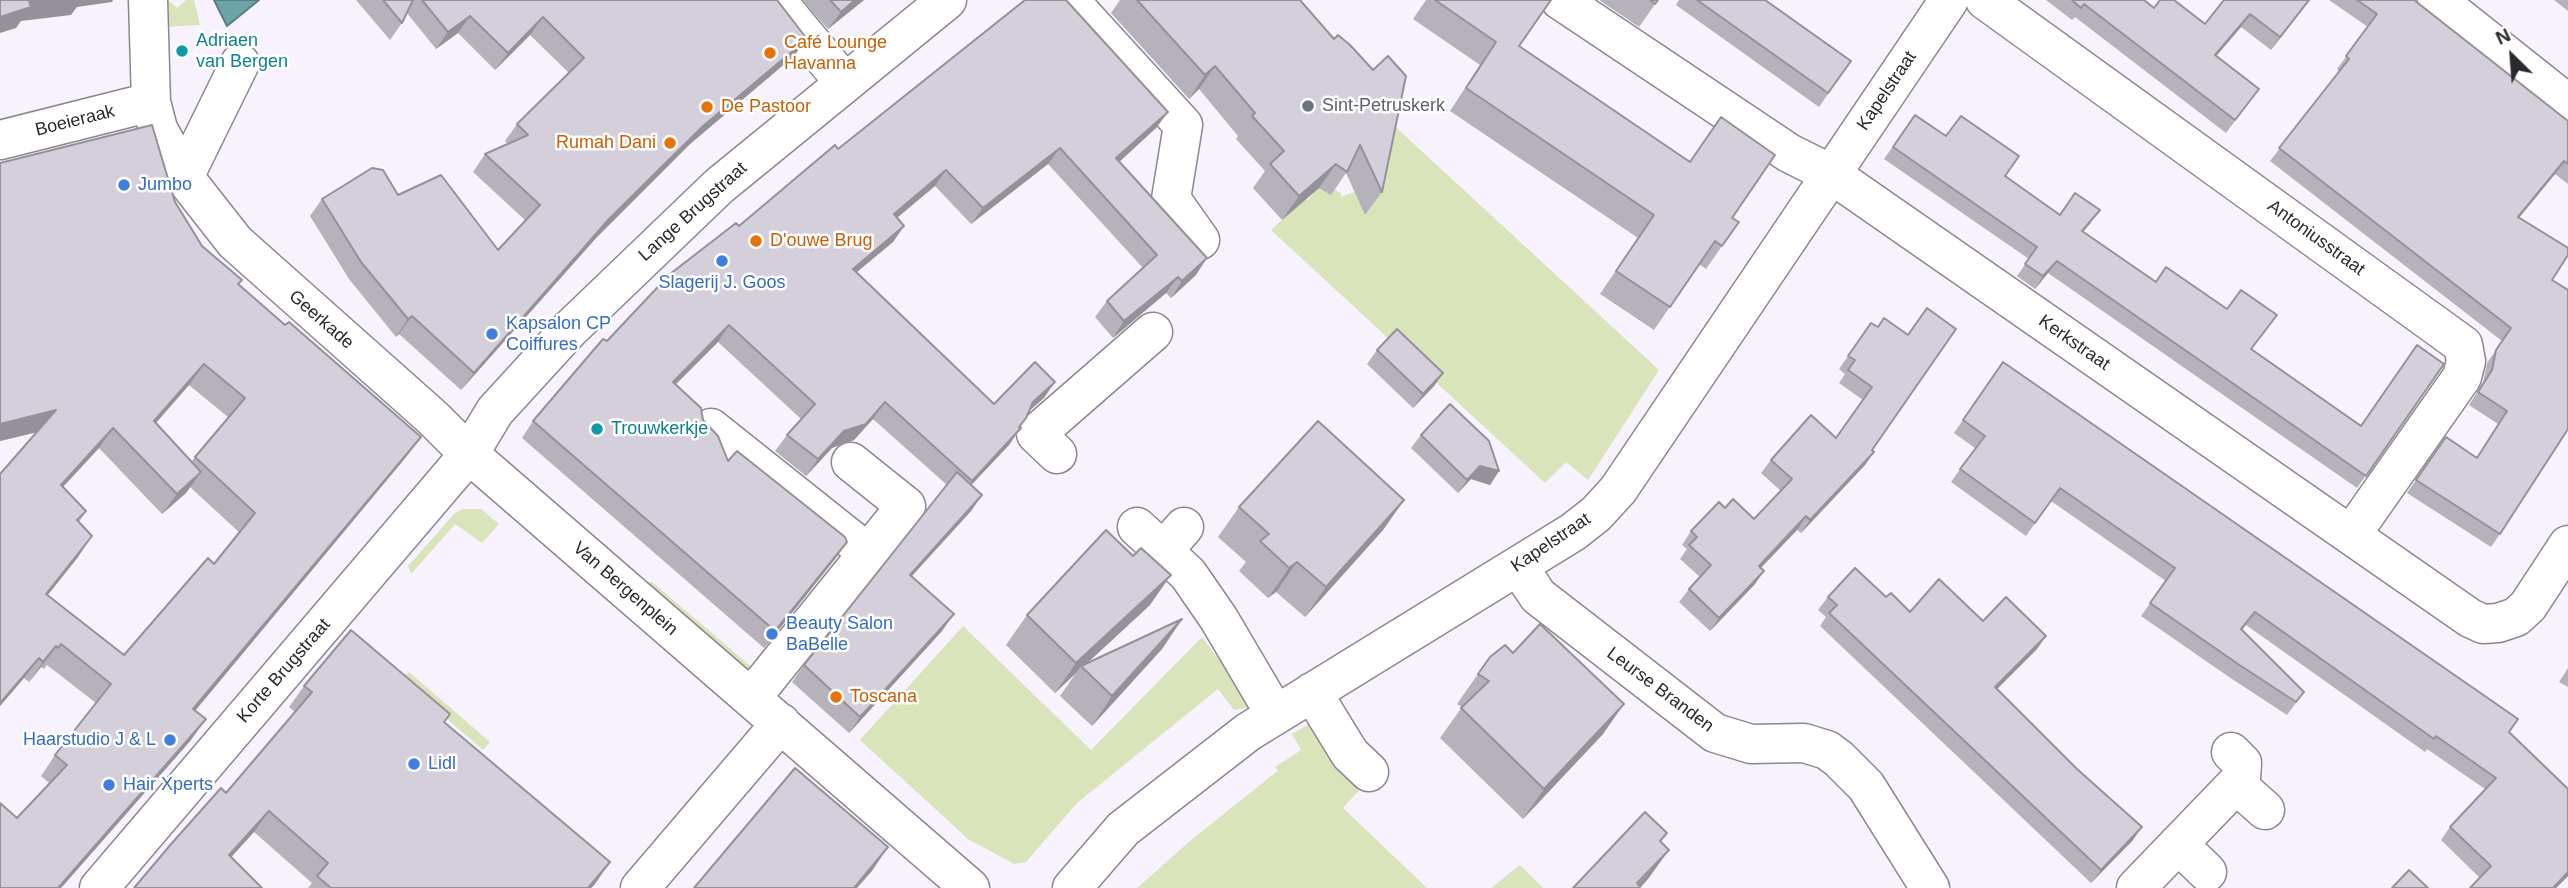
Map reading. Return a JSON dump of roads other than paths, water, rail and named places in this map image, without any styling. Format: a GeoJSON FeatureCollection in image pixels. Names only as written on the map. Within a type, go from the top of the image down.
{"type":"FeatureCollection","features":[{"type":"Feature","properties":{"kind":"street","name":"Geerkade"},"geometry":{"type":"LineString","coordinates":[[148,0],[151,102],[164,144],[184,177],[216,220],[255,263],[433,418],[469,454]]}},
{"type":"Feature","properties":{"kind":"street"},"geometry":{"type":"LineString","coordinates":[[776,0],[844,82]]}},
{"type":"Feature","properties":{"kind":"street","name":"Lange Brugstraat"},"geometry":{"type":"LineString","coordinates":[[469,454],[495,411],[648,251],[719,186],[947,0]]}},
{"type":"Feature","properties":{"kind":"street"},"geometry":{"type":"LineString","coordinates":[[1069,0],[1183,125],[1171,199],[1200,240]]}},
{"type":"Feature","properties":{"kind":"street","name":"Kerkstraat"},"geometry":{"type":"LineString","coordinates":[[1560,0],[1788,153],[1830,174],[2483,624],[2498,623],[2516,617],[2528,606],[2568,545]]}},
{"type":"Feature","properties":{"kind":"street","name":"Kapelstraat"},"geometry":{"type":"LineString","coordinates":[[1072,888],[1124,829],[1275,714],[1585,524],[1618,489],[1949,0]]}},
{"type":"Feature","properties":{"kind":"street","name":"Antoniusstraat"},"geometry":{"type":"LineString","coordinates":[[1985,0],[2463,345],[2466,360],[2462,377],[2351,535]]}},
{"type":"Feature","properties":{"kind":"street"},"geometry":{"type":"LineString","coordinates":[[2437,0],[2568,104]]}},
{"type":"Feature","properties":{"kind":"street"},"geometry":{"type":"LineString","coordinates":[[184,177],[240,63]]}},
{"type":"Feature","properties":{"kind":"street","name":"Boeieraak"},"geometry":{"type":"LineString","coordinates":[[0,140],[151,102]]}},
{"type":"Feature","properties":{"kind":"street"},"geometry":{"type":"LineString","coordinates":[[1057,454],[1036,434],[1153,332]]}},
{"type":"Feature","properties":{"kind":"street"},"geometry":{"type":"LineString","coordinates":[[711,428],[868,554]]}},
{"type":"Feature","properties":{"kind":"street","name":"Van Bergenplein"},"geometry":{"type":"LineString","coordinates":[[469,454],[970,888]]}},
{"type":"Feature","properties":{"kind":"street","name":"Korte Brugstraat"},"geometry":{"type":"LineString","coordinates":[[99,888],[469,454]]}},
{"type":"Feature","properties":{"kind":"street"},"geometry":{"type":"LineString","coordinates":[[751,698],[906,506],[851,463]]}},
{"type":"Feature","properties":{"kind":"street"},"geometry":{"type":"LineString","coordinates":[[1161,535],[1219,619],[1275,714]]}},
{"type":"Feature","properties":{"kind":"street","name":"Leurse Branden"},"geometry":{"type":"LineString","coordinates":[[1518,566],[1538,596],[1715,733],[1751,744],[1804,743],[1839,759],[1866,786],[1930,888]]}},
{"type":"Feature","properties":{"kind":"street"},"geometry":{"type":"LineString","coordinates":[[1312,692],[1350,754],[1369,772]]}},
{"type":"Feature","properties":{"kind":"street"},"geometry":{"type":"LineString","coordinates":[[640,888],[781,723]]}},
{"type":"Feature","properties":{"kind":"street"},"geometry":{"type":"LineString","coordinates":[[2136,888],[2178,844],[2234,768],[2265,810]]}},
{"type":"Feature","properties":{"kind":"street"},"geometry":{"type":"LineString","coordinates":[[2178,844],[2207,872]]}},
{"type":"Feature","properties":{"kind":"water"},"geometry":{"type":"Polygon","coordinates":[[[214,0],[259,0],[227,26],[214,0]]]}},
{"type":"Feature","properties":{"kind":"place","name":"Adriaen van Bergen"},"geometry":{"type":"Point","coordinates":[182,51]}},
{"type":"Feature","properties":{"kind":"place","name":"Café Lounge Havanna"},"geometry":{"type":"Point","coordinates":[770,53]}},
{"type":"Feature","properties":{"kind":"place","name":"Sint-Petruskerk"},"geometry":{"type":"Point","coordinates":[1308,106]}},
{"type":"Feature","properties":{"kind":"place","name":"De Pastoor"},"geometry":{"type":"Point","coordinates":[707,107]}},
{"type":"Feature","properties":{"kind":"place","name":"Rumah Dani"},"geometry":{"type":"Point","coordinates":[670,143]}},
{"type":"Feature","properties":{"kind":"place","name":"Jumbo"},"geometry":{"type":"Point","coordinates":[124,185]}},
{"type":"Feature","properties":{"kind":"place","name":"D'ouwe Brug"},"geometry":{"type":"Point","coordinates":[756,241]}},
{"type":"Feature","properties":{"kind":"place","name":"Slagerij J. Goos"},"geometry":{"type":"Point","coordinates":[722,261]}},
{"type":"Feature","properties":{"kind":"place","name":"Kapsalon CP Coiffures"},"geometry":{"type":"Point","coordinates":[492,334]}},
{"type":"Feature","properties":{"kind":"place","name":"Trouwkerkje"},"geometry":{"type":"Point","coordinates":[597,429]}},
{"type":"Feature","properties":{"kind":"place","name":"Beauty Salon BaBelle"},"geometry":{"type":"Point","coordinates":[772,634]}},
{"type":"Feature","properties":{"kind":"place","name":"Toscana"},"geometry":{"type":"Point","coordinates":[836,697]}},
{"type":"Feature","properties":{"kind":"place","name":"Haarstudio J & L"},"geometry":{"type":"Point","coordinates":[170,740]}},
{"type":"Feature","properties":{"kind":"place","name":"Lidl"},"geometry":{"type":"Point","coordinates":[414,764]}},
{"type":"Feature","properties":{"kind":"place","name":"Hair Xperts"},"geometry":{"type":"Point","coordinates":[109,785]}}]}
